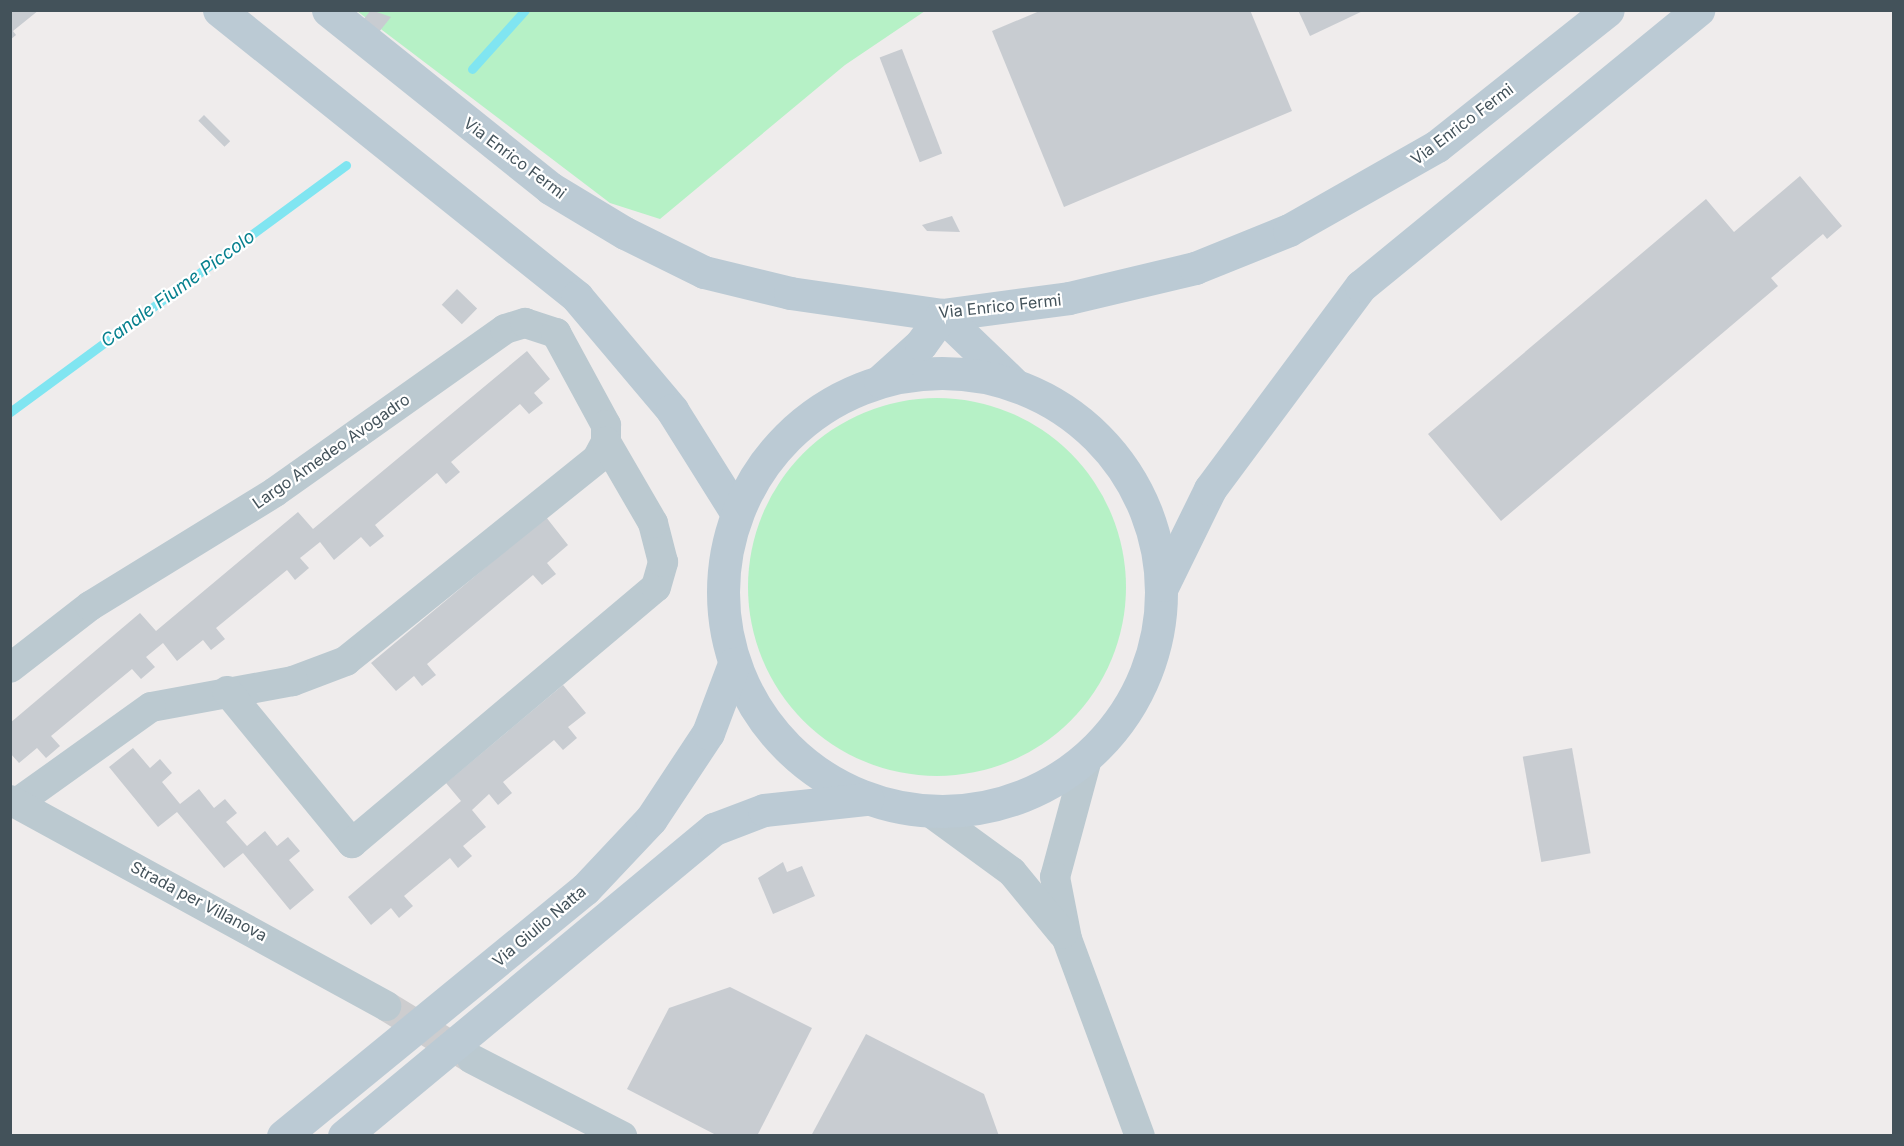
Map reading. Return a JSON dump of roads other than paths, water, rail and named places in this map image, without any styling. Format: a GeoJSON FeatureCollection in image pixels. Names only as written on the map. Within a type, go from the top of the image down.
{"type":"FeatureCollection","features":[{"type":"Feature","properties":{"kind":"main road"},"geometry":{"type":"LineString","coordinates":[[219,10],[577,297],[672,410],[736,512]]}},
{"type":"Feature","properties":{"kind":"main road","name":"Via Enrico Fermi"},"geometry":{"type":"LineString","coordinates":[[328,10],[550,188],[625,233],[704,272],[790,293],[942,315],[1115,287],[1195,268],[1289,230],[1437,146],[1608,10]]}},
{"type":"Feature","properties":{"kind":"main road"},"geometry":{"type":"LineString","coordinates":[[1163,585],[1210,489],[1361,286],[1698,10]]}},
{"type":"Feature","properties":{"kind":"main road"},"geometry":{"type":"LineString","coordinates":[[942,315],[1013,383],[1072,414],[1120,461],[1151,520],[1163,585],[1154,654],[1124,717],[1088,755],[1014,800],[927,810],[867,799],[810,768],[764,722],[734,664],[723,614],[723,562],[736,512],[770,454],[820,409],[880,381],[921,344],[942,315]]}},
{"type":"Feature","properties":{"kind":"main road"},"geometry":{"type":"LineString","coordinates":[[880,381],[947,372],[1013,383]]}},
{"type":"Feature","properties":{"kind":"main road","name":"Via Giulio Natta"},"geometry":{"type":"LineString","coordinates":[[283,1136],[585,889],[651,819],[708,733],[734,664]]}},
{"type":"Feature","properties":{"kind":"main road","name":"Via Giulio Natta"},"geometry":{"type":"LineString","coordinates":[[344,1136],[714,829],[764,810],[867,799]]}},
{"type":"Feature","properties":{"kind":"street","name":"Largo Amedeo Avogadro"},"geometry":{"type":"LineString","coordinates":[[10,668],[90,606],[275,492],[505,328],[525,323],[545,325],[556,333],[606,425],[606,442],[653,523],[663,562],[656,587],[352,843],[227,691]]}},
{"type":"Feature","properties":{"kind":"street"},"geometry":{"type":"LineString","coordinates":[[14,801],[151,707],[227,691],[293,681],[346,661],[597,459],[606,442]]}},
{"type":"Feature","properties":{"kind":"street"},"geometry":{"type":"LineString","coordinates":[[1088,755],[1055,877],[1067,939],[1140,1136]]}},
{"type":"Feature","properties":{"kind":"street","name":"Strada per Villanova"},"geometry":{"type":"LineString","coordinates":[[14,801],[386,1006]]}},
{"type":"Feature","properties":{"kind":"street"},"geometry":{"type":"LineString","coordinates":[[927,810],[1012,872],[1067,939]]}},
{"type":"Feature","properties":{"kind":"street"},"geometry":{"type":"LineString","coordinates":[[472,1059],[622,1136]]}},
{"type":"Feature","properties":{"kind":"waterway","name":"Canale Fiume Piccolo"},"geometry":{"type":"LineString","coordinates":[[472,69],[525,10]]}},
{"type":"Feature","properties":{"kind":"waterway","name":"Canale Fiume Piccolo"},"geometry":{"type":"LineString","coordinates":[[10,412],[346,165]]}},
{"type":"Feature","properties":{"kind":"tunnel"},"geometry":{"type":"LineString","coordinates":[[386,1006],[471,1058]]}}]}
